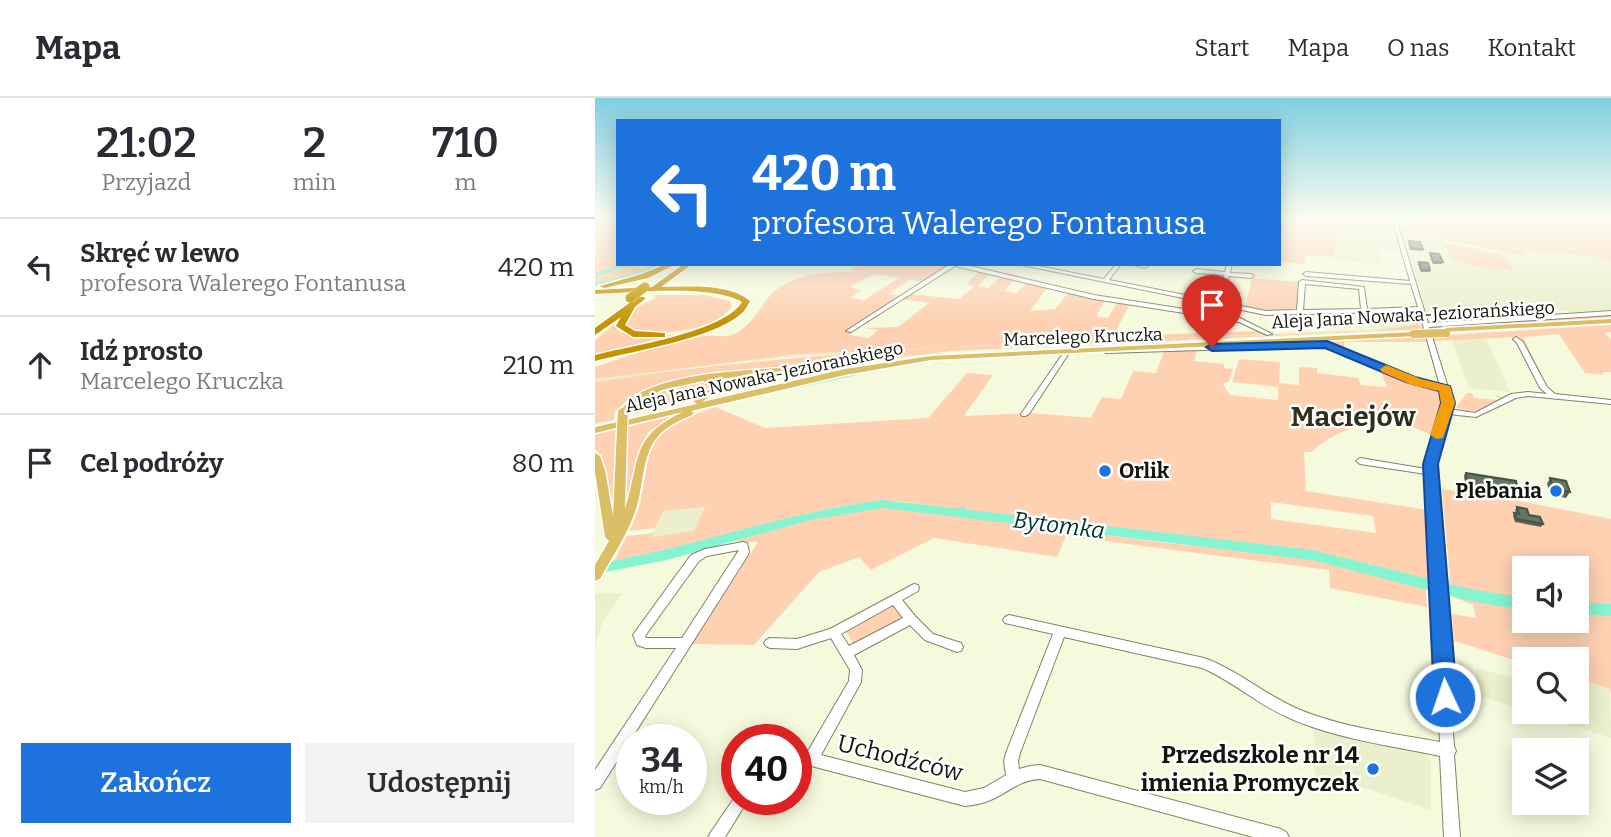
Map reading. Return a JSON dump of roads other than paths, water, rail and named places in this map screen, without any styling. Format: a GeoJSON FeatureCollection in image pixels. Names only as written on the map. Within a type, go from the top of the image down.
{"type":"FeatureCollection","features":[{"type":"Feature","properties":{"kind":"highway"},"geometry":{"type":"LineString","coordinates":[[595,291],[668,266]]}},
{"type":"Feature","properties":{"kind":"highway"},"geometry":{"type":"LineString","coordinates":[[595,332],[645,287],[677,266]]}},
{"type":"Feature","properties":{"kind":"highway"},"geometry":{"type":"LineString","coordinates":[[595,323],[631,301],[642,298],[686,266]]}},
{"type":"Feature","properties":{"kind":"highway"},"geometry":{"type":"LineString","coordinates":[[595,291],[717,290],[738,294],[746,301],[746,306],[736,316],[709,328],[595,358]]}},
{"type":"Feature","properties":{"kind":"highway"},"geometry":{"type":"LineString","coordinates":[[595,291],[713,293],[730,296],[737,303],[733,312],[720,320],[693,330],[661,335],[633,334],[620,326],[619,323],[631,301]]}},
{"type":"Feature","properties":{"kind":"main road","name":"Aleja Jana Nowaka-Jeziorańskiego"},"geometry":{"type":"LineString","coordinates":[[595,428],[861,368],[955,356],[1611,322]]}},
{"type":"Feature","properties":{"kind":"main road","name":"Aleja Jana Nowaka-Jeziorańskiego"},"geometry":{"type":"LineString","coordinates":[[595,428],[882,362],[986,351],[1413,333]]}},
{"type":"Feature","properties":{"kind":"main road"},"geometry":{"type":"LineString","coordinates":[[612,543],[618,516],[623,413],[631,402],[651,390],[690,380],[882,362]]}},
{"type":"Feature","properties":{"kind":"main road"},"geometry":{"type":"LineString","coordinates":[[684,406],[706,397],[718,388],[713,381],[690,380]]}},
{"type":"Feature","properties":{"kind":"main road"},"geometry":{"type":"LineString","coordinates":[[595,576],[631,510],[641,459],[653,434],[682,416],[775,387]]}},
{"type":"Feature","properties":{"kind":"main road"},"geometry":{"type":"LineString","coordinates":[[595,456],[600,470],[612,543]]}},
{"type":"Feature","properties":{"kind":"street"},"geometry":{"type":"LineString","coordinates":[[1405,252],[1448,403],[1431,456],[1431,472],[1452,837]]}},
{"type":"Feature","properties":{"kind":"street"},"geometry":{"type":"LineString","coordinates":[[849,331],[951,266]]}},
{"type":"Feature","properties":{"kind":"street"},"geometry":{"type":"LineString","coordinates":[[962,266],[1097,298],[1240,320],[1269,334]]}},
{"type":"Feature","properties":{"kind":"street"},"geometry":{"type":"LineString","coordinates":[[1029,266],[1270,314],[1421,309]]}},
{"type":"Feature","properties":{"kind":"street"},"geometry":{"type":"LineString","coordinates":[[1105,281],[1117,266]]}},
{"type":"Feature","properties":{"kind":"street"},"geometry":{"type":"LineString","coordinates":[[1218,304],[1230,266]]}},
{"type":"Feature","properties":{"kind":"street"},"geometry":{"type":"LineString","coordinates":[[1196,271],[1251,276]]}},
{"type":"Feature","properties":{"kind":"street"},"geometry":{"type":"LineString","coordinates":[[1306,275],[1414,283]]}},
{"type":"Feature","properties":{"kind":"street"},"geometry":{"type":"LineString","coordinates":[[1300,313],[1302,282],[1362,288],[1364,311]]}},
{"type":"Feature","properties":{"kind":"street"},"geometry":{"type":"LineString","coordinates":[[1240,320],[1247,310]]}},
{"type":"Feature","properties":{"kind":"street"},"geometry":{"type":"LineString","coordinates":[[1425,325],[1611,313]]}},
{"type":"Feature","properties":{"kind":"street"},"geometry":{"type":"LineString","coordinates":[[1516,339],[1520,342],[1542,391]]}},
{"type":"Feature","properties":{"kind":"street","name":"Marcelego Kruczka"},"geometry":{"type":"LineString","coordinates":[[974,358],[1329,345],[1410,380],[1445,389]]}},
{"type":"Feature","properties":{"kind":"street"},"geometry":{"type":"LineString","coordinates":[[1025,414],[1066,353]]}},
{"type":"Feature","properties":{"kind":"street"},"geometry":{"type":"LineString","coordinates":[[1445,411],[1476,415],[1514,396],[1542,391],[1553,395],[1611,402]]}},
{"type":"Feature","properties":{"kind":"street"},"geometry":{"type":"LineString","coordinates":[[1360,461],[1431,472]]}},
{"type":"Feature","properties":{"kind":"street"},"geometry":{"type":"LineString","coordinates":[[595,783],[744,552],[743,546],[705,553],[695,558],[639,635],[641,642],[646,643],[685,643]]}},
{"type":"Feature","properties":{"kind":"street"},"geometry":{"type":"LineString","coordinates":[[770,643],[797,644],[834,632],[914,588]]}},
{"type":"Feature","properties":{"kind":"street"},"geometry":{"type":"LineString","coordinates":[[896,600],[929,637],[957,647]]}},
{"type":"Feature","properties":{"kind":"street"},"geometry":{"type":"LineString","coordinates":[[847,653],[911,619]]}},
{"type":"Feature","properties":{"kind":"street"},"geometry":{"type":"LineString","coordinates":[[1009,620],[1204,663],[1224,670],[1274,705],[1294,714],[1317,722],[1449,751]]}},
{"type":"Feature","properties":{"kind":"street"},"geometry":{"type":"LineString","coordinates":[[1060,631],[1010,761],[1014,778],[1030,771],[1040,772],[1281,837]]}},
{"type":"Feature","properties":{"kind":"street","name":"Uchodźców"},"geometry":{"type":"LineString","coordinates":[[812,745],[855,682],[856,670],[834,632]]}},
{"type":"Feature","properties":{"kind":"street","name":"Uchodźców"},"geometry":{"type":"LineString","coordinates":[[812,759],[965,799],[987,796],[1014,778]]}},
{"type":"Feature","properties":{"kind":"street"},"geometry":{"type":"LineString","coordinates":[[716,837],[731,815]]}},
{"type":"Feature","properties":{"kind":"waterway"},"geometry":{"type":"LineString","coordinates":[[595,275],[625,266]]}},
{"type":"Feature","properties":{"kind":"waterway"},"geometry":{"type":"LineString","coordinates":[[595,284],[657,266]]}},
{"type":"Feature","properties":{"kind":"waterway"},"geometry":{"type":"LineString","coordinates":[[792,388],[857,374]]}},
{"type":"Feature","properties":{"kind":"waterway","name":"Bytomka"},"geometry":{"type":"LineString","coordinates":[[595,569],[667,555],[810,516],[883,504],[1312,555],[1444,589],[1512,602]]}},
{"type":"Feature","properties":{"kind":"waterway"},"geometry":{"type":"LineString","coordinates":[[959,512],[964,506]]}},
{"type":"Feature","properties":{"kind":"waterway","name":"Bytomka"},"geometry":{"type":"LineString","coordinates":[[1589,609],[1611,610]]}},
{"type":"Feature","properties":{"kind":"place","name":"Orlik"},"geometry":{"type":"Point","coordinates":[1105,471]}},
{"type":"Feature","properties":{"kind":"place","name":"Plebania"},"geometry":{"type":"Point","coordinates":[1556,491]}},
{"type":"Feature","properties":{"kind":"place","name":"Przedszkole nr 14 imienia Promyczek"},"geometry":{"type":"Point","coordinates":[1373,769]}},
{"type":"Feature","properties":{"kind":"district","name":"Maciejów"},"geometry":{"type":"Point","coordinates":[1353,416]}}]}
